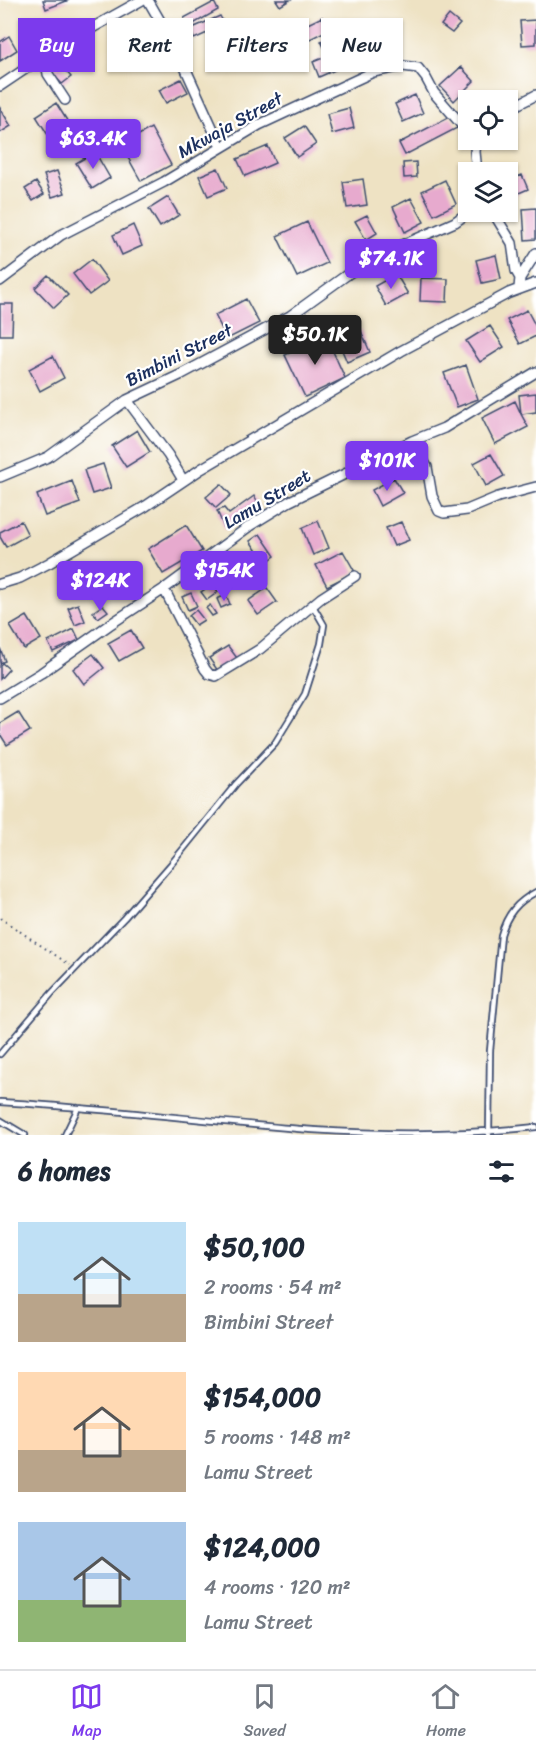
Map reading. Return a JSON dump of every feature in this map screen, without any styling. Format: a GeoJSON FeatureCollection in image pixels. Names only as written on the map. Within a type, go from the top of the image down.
{"type":"FeatureCollection","features":[{"type":"Feature","properties":{"kind":"street"},"geometry":{"type":"LineString","coordinates":[[95,27],[142,0]]}},
{"type":"Feature","properties":{"kind":"street"},"geometry":{"type":"LineString","coordinates":[[148,0],[179,54],[221,147]]}},
{"type":"Feature","properties":{"kind":"street","name":"Mkwaja Street"},"geometry":{"type":"LineString","coordinates":[[0,281],[61,236],[164,182],[259,125],[373,72],[403,66],[418,68],[434,93],[458,121]]}},
{"type":"Feature","properties":{"kind":"street"},"geometry":{"type":"LineString","coordinates":[[0,86],[21,72]]}},
{"type":"Feature","properties":{"kind":"street"},"geometry":{"type":"LineString","coordinates":[[48,72],[65,100]]}},
{"type":"Feature","properties":{"kind":"street"},"geometry":{"type":"LineString","coordinates":[[518,104],[536,94]]}},
{"type":"Feature","properties":{"kind":"street","name":"Bimbini Street"},"geometry":{"type":"LineString","coordinates":[[0,477],[48,457],[127,400],[264,330],[318,297],[355,269],[388,251],[458,220]]}},
{"type":"Feature","properties":{"kind":"street"},"geometry":{"type":"LineString","coordinates":[[499,222],[512,243],[520,283]]}},
{"type":"Feature","properties":{"kind":"street"},"geometry":{"type":"LineString","coordinates":[[520,283],[536,253]]}},
{"type":"Feature","properties":{"kind":"street"},"geometry":{"type":"LineString","coordinates":[[0,584],[20,578],[49,563],[146,506],[183,480],[520,283],[536,283]]}},
{"type":"Feature","properties":{"kind":"street","name":"Lamu Street"},"geometry":{"type":"LineString","coordinates":[[0,698],[41,673],[164,589],[251,525],[290,501],[412,441],[444,428],[536,372]]}},
{"type":"Feature","properties":{"kind":"street"},"geometry":{"type":"LineString","coordinates":[[127,400],[168,455],[183,480]]}},
{"type":"Feature","properties":{"kind":"street"},"geometry":{"type":"LineString","coordinates":[[412,441],[427,467],[432,496],[439,511],[444,513],[467,510],[498,496],[536,487]]}},
{"type":"Feature","properties":{"kind":"street"},"geometry":{"type":"LineString","coordinates":[[164,589],[205,669],[212,676],[222,673],[260,649],[313,606],[355,576]]}},
{"type":"Feature","properties":{"kind":"lane"},"geometry":{"type":"LineString","coordinates":[[0,1054],[52,993],[172,863],[236,784],[275,743],[305,694],[321,644],[324,625],[313,606]]}},
{"type":"Feature","properties":{"kind":"lane"},"geometry":{"type":"LineString","coordinates":[[489,1134],[490,1051],[501,935],[512,909],[524,898],[536,892]]}},
{"type":"Feature","properties":{"kind":"lane"},"geometry":{"type":"LineString","coordinates":[[0,1102],[366,1134],[489,1134],[536,1127]]}},
{"type":"Feature","properties":{"kind":"lane"},"geometry":{"type":"LineString","coordinates":[[65,1135],[78,1108]]}},
{"type":"Feature","properties":{"kind":"lane"},"geometry":{"type":"LineString","coordinates":[[0,1120],[25,1135]]}},
{"type":"Feature","properties":{"kind":"path"},"geometry":{"type":"LineString","coordinates":[[0,918],[76,969]]}},
{"type":"Feature","properties":{"kind":"building"},"geometry":{"type":"Polygon","coordinates":[[[43,0],[69,0],[46,9],[43,0]]]}},
{"type":"Feature","properties":{"kind":"building"},"geometry":{"type":"Polygon","coordinates":[[[276,0],[290,0],[280,6],[276,0]]]}},
{"type":"Feature","properties":{"kind":"building"},"geometry":{"type":"Polygon","coordinates":[[[214,2],[218,10],[193,24],[193,18],[184,18],[214,2]]]}},
{"type":"Feature","properties":{"kind":"building"},"geometry":{"type":"Polygon","coordinates":[[[449,15],[460,24],[452,33],[441,25],[449,15]]]}},
{"type":"Feature","properties":{"kind":"building"},"geometry":{"type":"Polygon","coordinates":[[[322,18],[321,34],[309,40],[309,23],[322,18]]]}},
{"type":"Feature","properties":{"kind":"building"},"geometry":{"type":"Polygon","coordinates":[[[536,20],[536,44],[522,45],[520,21],[536,20]]]}},
{"type":"Feature","properties":{"kind":"building"},"geometry":{"type":"Polygon","coordinates":[[[205,22],[205,34],[194,39],[193,28],[205,22]]]}},
{"type":"Feature","properties":{"kind":"building"},"geometry":{"type":"Polygon","coordinates":[[[9,36],[17,50],[0,61],[0,42],[9,36]]]}},
{"type":"Feature","properties":{"kind":"building"},"geometry":{"type":"Polygon","coordinates":[[[321,59],[321,72],[330,72],[319,77],[313,62],[321,59]]]}},
{"type":"Feature","properties":{"kind":"building"},"geometry":{"type":"Polygon","coordinates":[[[461,67],[474,81],[465,90],[458,90],[458,97],[454,101],[440,86],[461,67]]]}},
{"type":"Feature","properties":{"kind":"building"},"geometry":{"type":"Polygon","coordinates":[[[51,72],[67,72],[71,77],[62,84],[51,72]]]}},
{"type":"Feature","properties":{"kind":"building"},"geometry":{"type":"Polygon","coordinates":[[[181,79],[188,92],[166,103],[159,90],[181,79]]]}},
{"type":"Feature","properties":{"kind":"building"},"geometry":{"type":"Polygon","coordinates":[[[415,95],[423,113],[403,122],[395,104],[415,95]]]}},
{"type":"Feature","properties":{"kind":"building"},"geometry":{"type":"Polygon","coordinates":[[[56,103],[73,130],[53,143],[36,116],[56,103]]]}},
{"type":"Feature","properties":{"kind":"building"},"geometry":{"type":"Polygon","coordinates":[[[0,108],[11,126],[0,133],[0,108]]]}},
{"type":"Feature","properties":{"kind":"building"},"geometry":{"type":"Polygon","coordinates":[[[349,108],[354,128],[332,134],[327,114],[349,108]]]}},
{"type":"Feature","properties":{"kind":"building"},"geometry":{"type":"Polygon","coordinates":[[[451,116],[457,128],[405,155],[399,143],[451,116]]]}},
{"type":"Feature","properties":{"kind":"building"},"geometry":{"type":"Polygon","coordinates":[[[304,126],[316,144],[297,157],[285,138],[304,126]]]}},
{"type":"Feature","properties":{"kind":"building"},"geometry":{"type":"Polygon","coordinates":[[[151,128],[171,165],[141,181],[121,145],[151,128]]]}},
{"type":"Feature","properties":{"kind":"building"},"geometry":{"type":"Polygon","coordinates":[[[268,146],[275,163],[245,176],[237,159],[268,146]]]}},
{"type":"Feature","properties":{"kind":"building"},"geometry":{"type":"Polygon","coordinates":[[[95,152],[110,178],[92,189],[76,163],[95,152]]]}},
{"type":"Feature","properties":{"kind":"building"},"geometry":{"type":"Polygon","coordinates":[[[416,162],[417,177],[404,178],[403,163],[416,162]]]}},
{"type":"Feature","properties":{"kind":"building"},"geometry":{"type":"Polygon","coordinates":[[[218,168],[227,188],[208,196],[199,176],[218,168]]]}},
{"type":"Feature","properties":{"kind":"building"},"geometry":{"type":"Polygon","coordinates":[[[57,171],[65,193],[52,197],[44,175],[57,171]]]}},
{"type":"Feature","properties":{"kind":"building"},"geometry":{"type":"Polygon","coordinates":[[[522,175],[528,189],[518,193],[518,177],[522,175]]]}},
{"type":"Feature","properties":{"kind":"building"},"geometry":{"type":"Polygon","coordinates":[[[363,179],[367,205],[347,208],[343,182],[363,179]]]}},
{"type":"Feature","properties":{"kind":"building"},"geometry":{"type":"Polygon","coordinates":[[[445,180],[456,204],[434,215],[422,191],[445,180]]]}},
{"type":"Feature","properties":{"kind":"building"},"geometry":{"type":"Polygon","coordinates":[[[36,182],[44,194],[33,201],[25,189],[36,182]]]}},
{"type":"Feature","properties":{"kind":"building"},"geometry":{"type":"Polygon","coordinates":[[[168,197],[179,215],[160,227],[149,209],[168,197]]]}},
{"type":"Feature","properties":{"kind":"building"},"geometry":{"type":"Polygon","coordinates":[[[411,198],[424,222],[405,232],[393,207],[411,198]]]}},
{"type":"Feature","properties":{"kind":"building"},"geometry":{"type":"Polygon","coordinates":[[[536,208],[536,239],[525,240],[523,209],[536,208]]]}},
{"type":"Feature","properties":{"kind":"building"},"geometry":{"type":"Polygon","coordinates":[[[367,215],[377,233],[366,240],[355,221],[367,215]]]}},
{"type":"Feature","properties":{"kind":"building"},"geometry":{"type":"Polygon","coordinates":[[[307,222],[327,263],[297,277],[277,236],[307,222]]]}},
{"type":"Feature","properties":{"kind":"building"},"geometry":{"type":"Polygon","coordinates":[[[133,225],[142,246],[122,255],[113,235],[133,225]]]}},
{"type":"Feature","properties":{"kind":"building"},"geometry":{"type":"Polygon","coordinates":[[[496,255],[501,279],[482,283],[476,260],[496,255]]]}},
{"type":"Feature","properties":{"kind":"building"},"geometry":{"type":"Polygon","coordinates":[[[92,259],[108,281],[89,295],[73,274],[92,259]]]}},
{"type":"Feature","properties":{"kind":"building"},"geometry":{"type":"Polygon","coordinates":[[[396,274],[408,294],[386,306],[375,286],[396,274]]]}},
{"type":"Feature","properties":{"kind":"building"},"geometry":{"type":"Polygon","coordinates":[[[48,275],[68,295],[54,308],[35,288],[48,275]]]}},
{"type":"Feature","properties":{"kind":"building"},"geometry":{"type":"Polygon","coordinates":[[[421,278],[448,279],[447,302],[420,301],[421,278]]]}},
{"type":"Feature","properties":{"kind":"building"},"geometry":{"type":"Polygon","coordinates":[[[246,299],[259,323],[227,339],[215,315],[246,299]]]}},
{"type":"Feature","properties":{"kind":"building"},"geometry":{"type":"Polygon","coordinates":[[[0,304],[13,304],[12,335],[0,335],[0,304]]]}},
{"type":"Feature","properties":{"kind":"building"},"geometry":{"type":"Polygon","coordinates":[[[527,310],[536,327],[536,336],[520,344],[507,320],[527,310]]]}},
{"type":"Feature","properties":{"kind":"building"},"geometry":{"type":"Polygon","coordinates":[[[490,326],[504,347],[480,362],[466,341],[490,326]]]}},
{"type":"Feature","properties":{"kind":"building"},"geometry":{"type":"Polygon","coordinates":[[[361,331],[370,352],[347,362],[338,341],[361,331]]]}},
{"type":"Feature","properties":{"kind":"building"},"geometry":{"type":"Polygon","coordinates":[[[326,336],[345,378],[305,397],[285,355],[326,336]]]}},
{"type":"Feature","properties":{"kind":"building"},"geometry":{"type":"Polygon","coordinates":[[[53,356],[64,378],[40,391],[29,369],[53,356]]]}},
{"type":"Feature","properties":{"kind":"building"},"geometry":{"type":"Polygon","coordinates":[[[466,365],[478,399],[457,407],[444,373],[466,365]]]}},
{"type":"Feature","properties":{"kind":"building"},"geometry":{"type":"Polygon","coordinates":[[[536,393],[536,412],[521,414],[519,395],[536,393]]]}},
{"type":"Feature","properties":{"kind":"building"},"geometry":{"type":"Polygon","coordinates":[[[515,401],[528,427],[495,444],[482,418],[515,401]]]}},
{"type":"Feature","properties":{"kind":"building"},"geometry":{"type":"Polygon","coordinates":[[[137,430],[150,452],[126,467],[112,446],[137,430]]]}},
{"type":"Feature","properties":{"kind":"building"},"geometry":{"type":"Polygon","coordinates":[[[491,454],[504,476],[486,486],[474,463],[491,454]]]}},
{"type":"Feature","properties":{"kind":"building"},"geometry":{"type":"Polygon","coordinates":[[[103,464],[111,488],[92,494],[84,470],[103,464]]]}},
{"type":"Feature","properties":{"kind":"building"},"geometry":{"type":"Polygon","coordinates":[[[394,478],[403,493],[380,506],[372,490],[394,478]]]}},
{"type":"Feature","properties":{"kind":"building"},"geometry":{"type":"Polygon","coordinates":[[[72,481],[80,503],[45,516],[37,495],[72,481]]]}},
{"type":"Feature","properties":{"kind":"building"},"geometry":{"type":"Polygon","coordinates":[[[221,484],[231,495],[216,508],[206,497],[221,484]]]}},
{"type":"Feature","properties":{"kind":"building"},"geometry":{"type":"Polygon","coordinates":[[[254,496],[260,507],[225,529],[217,511],[224,508],[229,514],[254,496]]]}},
{"type":"Feature","properties":{"kind":"building"},"geometry":{"type":"Polygon","coordinates":[[[21,521],[28,535],[6,547],[0,537],[0,532],[21,521]]]}},
{"type":"Feature","properties":{"kind":"building"},"geometry":{"type":"Polygon","coordinates":[[[318,521],[329,548],[313,555],[302,528],[318,521]]]}},
{"type":"Feature","properties":{"kind":"building"},"geometry":{"type":"Polygon","coordinates":[[[401,522],[409,540],[394,546],[386,528],[401,522]]]}},
{"type":"Feature","properties":{"kind":"building"},"geometry":{"type":"Polygon","coordinates":[[[186,525],[202,551],[163,574],[148,549],[186,525]]]}},
{"type":"Feature","properties":{"kind":"building"},"geometry":{"type":"Polygon","coordinates":[[[260,534],[275,556],[265,563],[250,541],[260,534]]]}},
{"type":"Feature","properties":{"kind":"building"},"geometry":{"type":"Polygon","coordinates":[[[343,551],[355,572],[327,586],[316,565],[343,551]]]}},
{"type":"Feature","properties":{"kind":"building"},"geometry":{"type":"Polygon","coordinates":[[[213,584],[218,592],[207,600],[201,592],[213,584]]]}},
{"type":"Feature","properties":{"kind":"building"},"geometry":{"type":"Polygon","coordinates":[[[267,588],[277,602],[258,615],[248,601],[267,588]]]}},
{"type":"Feature","properties":{"kind":"building"},"geometry":{"type":"Polygon","coordinates":[[[191,593],[197,606],[188,610],[182,597],[191,593]]]}},
{"type":"Feature","properties":{"kind":"building"},"geometry":{"type":"Polygon","coordinates":[[[226,595],[230,604],[221,608],[217,599],[226,595]]]}},
{"type":"Feature","properties":{"kind":"building"},"geometry":{"type":"Polygon","coordinates":[[[78,604],[85,621],[75,625],[68,608],[78,604]]]}},
{"type":"Feature","properties":{"kind":"building"},"geometry":{"type":"Polygon","coordinates":[[[103,605],[108,611],[98,618],[93,612],[103,605]]]}},
{"type":"Feature","properties":{"kind":"building"},"geometry":{"type":"Polygon","coordinates":[[[210,605],[216,614],[212,616],[206,608],[210,605]]]}},
{"type":"Feature","properties":{"kind":"building"},"geometry":{"type":"Polygon","coordinates":[[[196,610],[204,620],[196,625],[189,616],[196,610]]]}},
{"type":"Feature","properties":{"kind":"building"},"geometry":{"type":"Polygon","coordinates":[[[27,616],[41,639],[24,649],[10,626],[27,616]]]}},
{"type":"Feature","properties":{"kind":"building"},"geometry":{"type":"Polygon","coordinates":[[[74,629],[79,640],[53,652],[48,642],[74,629]]]}},
{"type":"Feature","properties":{"kind":"building"},"geometry":{"type":"Polygon","coordinates":[[[131,630],[142,648],[119,661],[108,643],[131,630]]]}},
{"type":"Feature","properties":{"kind":"building"},"geometry":{"type":"Polygon","coordinates":[[[228,646],[237,658],[218,671],[209,658],[228,646]]]}},
{"type":"Feature","properties":{"kind":"building"},"geometry":{"type":"Polygon","coordinates":[[[0,648],[5,661],[0,663],[0,648]]]}},
{"type":"Feature","properties":{"kind":"building"},"geometry":{"type":"Polygon","coordinates":[[[93,654],[104,668],[84,684],[73,669],[93,654]]]}},
{"type":"Feature","properties":{"kind":"building"},"geometry":{"type":"Polygon","coordinates":[[[2,663],[9,669],[0,679],[0,665],[2,663]]]}},
{"type":"Feature","properties":{"kind":"building"},"geometry":{"type":"Polygon","coordinates":[[[18,712],[30,731],[7,745],[0,734],[0,723],[18,712]]]}}]}
